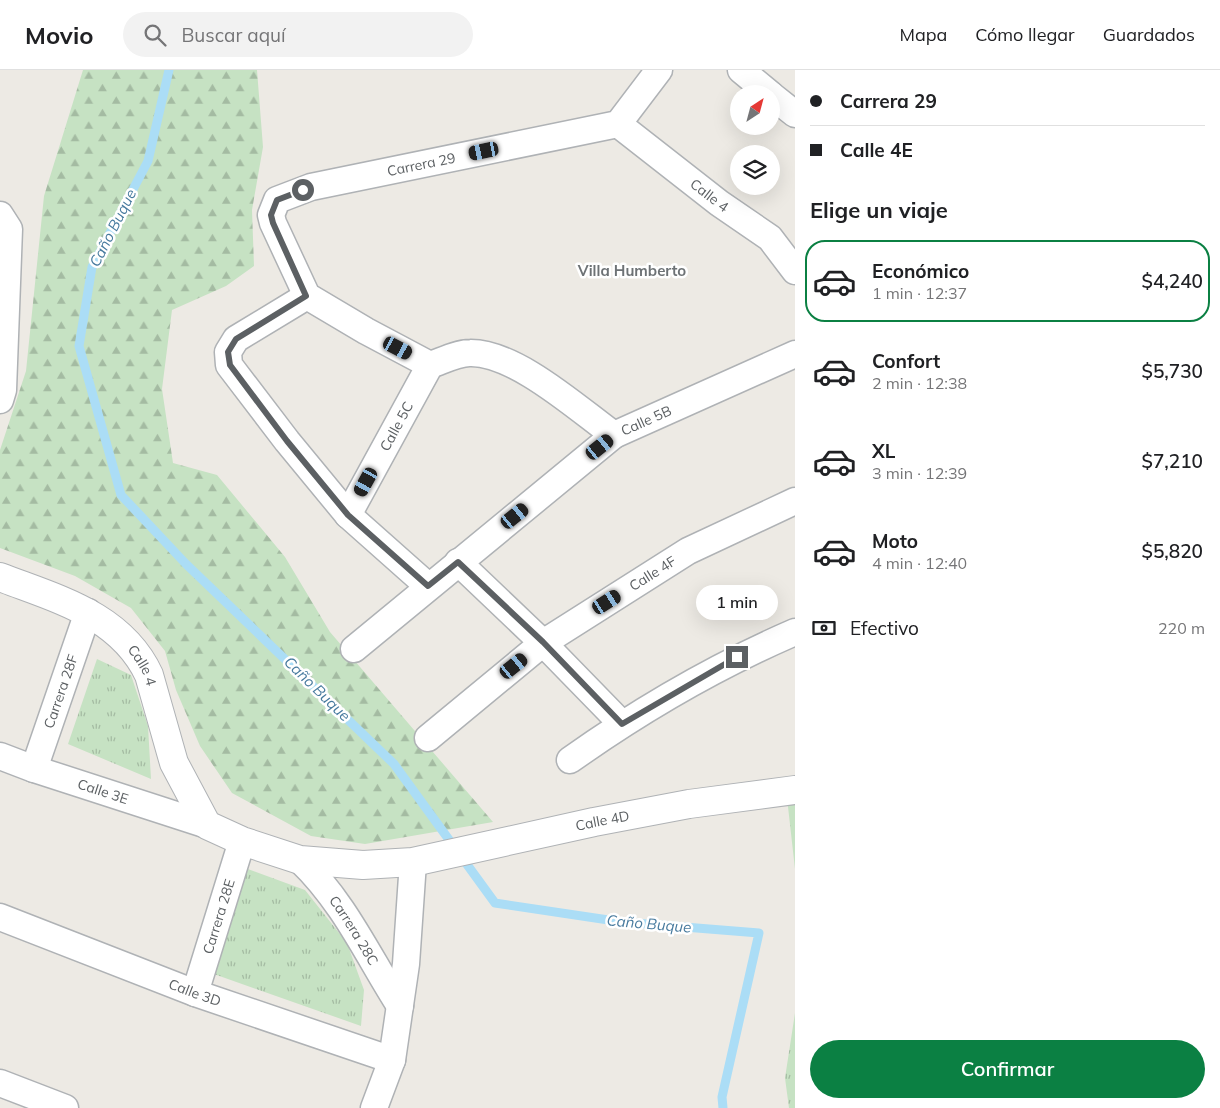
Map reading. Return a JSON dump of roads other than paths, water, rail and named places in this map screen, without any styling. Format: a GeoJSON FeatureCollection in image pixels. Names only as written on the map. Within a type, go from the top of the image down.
{"type":"FeatureCollection","features":[{"type":"Feature","properties":{"kind":"street"},"geometry":{"type":"LineString","coordinates":[[618,124],[659,70]]}},
{"type":"Feature","properties":{"kind":"street"},"geometry":{"type":"LineString","coordinates":[[741,70],[760,85]]}},
{"type":"Feature","properties":{"kind":"street"},"geometry":{"type":"LineString","coordinates":[[780,102],[795,114]]}},
{"type":"Feature","properties":{"kind":"street","name":"Carrera 29"},"geometry":{"type":"LineString","coordinates":[[306,296],[273,223],[271,215],[277,200],[312,187],[618,124]]}},
{"type":"Feature","properties":{"kind":"street","name":"Calle 4"},"geometry":{"type":"LineString","coordinates":[[618,124],[719,203],[770,238],[795,271]]}},
{"type":"Feature","properties":{"kind":"street"},"geometry":{"type":"LineString","coordinates":[[0,215],[9,229],[1,393]]}},
{"type":"Feature","properties":{"kind":"street"},"geometry":{"type":"LineString","coordinates":[[428,586],[348,515],[287,441],[230,365],[228,352],[236,339],[306,296],[430,365],[469,353],[493,356],[518,367],[614,435]]}},
{"type":"Feature","properties":{"kind":"street","name":"Calle 5B"},"geometry":{"type":"LineString","coordinates":[[354,649],[428,586],[614,435],[795,354]]}},
{"type":"Feature","properties":{"kind":"street","name":"Calle 5C"},"geometry":{"type":"LineString","coordinates":[[348,515],[430,365]]}},
{"type":"Feature","properties":{"kind":"street","name":"Calle 4F"},"geometry":{"type":"LineString","coordinates":[[428,738],[543,642],[688,551],[795,501]]}},
{"type":"Feature","properties":{"kind":"street"},"geometry":{"type":"LineString","coordinates":[[458,562],[543,642],[622,724]]}},
{"type":"Feature","properties":{"kind":"street","name":"Calle 4"},"geometry":{"type":"LineString","coordinates":[[0,577],[88,612],[117,631],[143,662],[149,675],[174,764],[207,825]]}},
{"type":"Feature","properties":{"kind":"street","name":"Carrera 28F"},"geometry":{"type":"LineString","coordinates":[[34,770],[88,612]]}},
{"type":"Feature","properties":{"kind":"street"},"geometry":{"type":"LineString","coordinates":[[570,760],[622,724],[737,657],[795,632]]}},
{"type":"Feature","properties":{"kind":"street","name":"Calle 3E"},"geometry":{"type":"LineString","coordinates":[[0,756],[34,770],[207,825]]}},
{"type":"Feature","properties":{"kind":"street","name":"Calle 4D"},"geometry":{"type":"LineString","coordinates":[[422,860],[495,843],[689,804],[795,790]]}},
{"type":"Feature","properties":{"kind":"street"},"geometry":{"type":"LineString","coordinates":[[207,825],[242,841],[300,860],[363,865],[422,860],[392,1060],[374,1108]]}},
{"type":"Feature","properties":{"kind":"street","name":"Carrera 28E"},"geometry":{"type":"LineString","coordinates":[[195,993],[242,841]]}},
{"type":"Feature","properties":{"kind":"street","name":"Carrera 28C"},"geometry":{"type":"LineString","coordinates":[[300,860],[318,877],[337,901],[400,1006]]}},
{"type":"Feature","properties":{"kind":"street","name":"Calle 3D"},"geometry":{"type":"LineString","coordinates":[[0,917],[195,993],[392,1060]]}},
{"type":"Feature","properties":{"kind":"street"},"geometry":{"type":"LineString","coordinates":[[0,1083],[59,1107]]}},
{"type":"Feature","properties":{"kind":"waterway","name":"Caño Buque"},"geometry":{"type":"LineString","coordinates":[[169,70],[148,161],[92,267],[79,346],[121,495],[186,564],[394,764],[495,903],[622,922],[759,933],[722,1097],[723,1108]]}},
{"type":"Feature","properties":{"kind":"district","name":"Villa Humberto"},"geometry":{"type":"Point","coordinates":[632,271]}}]}
